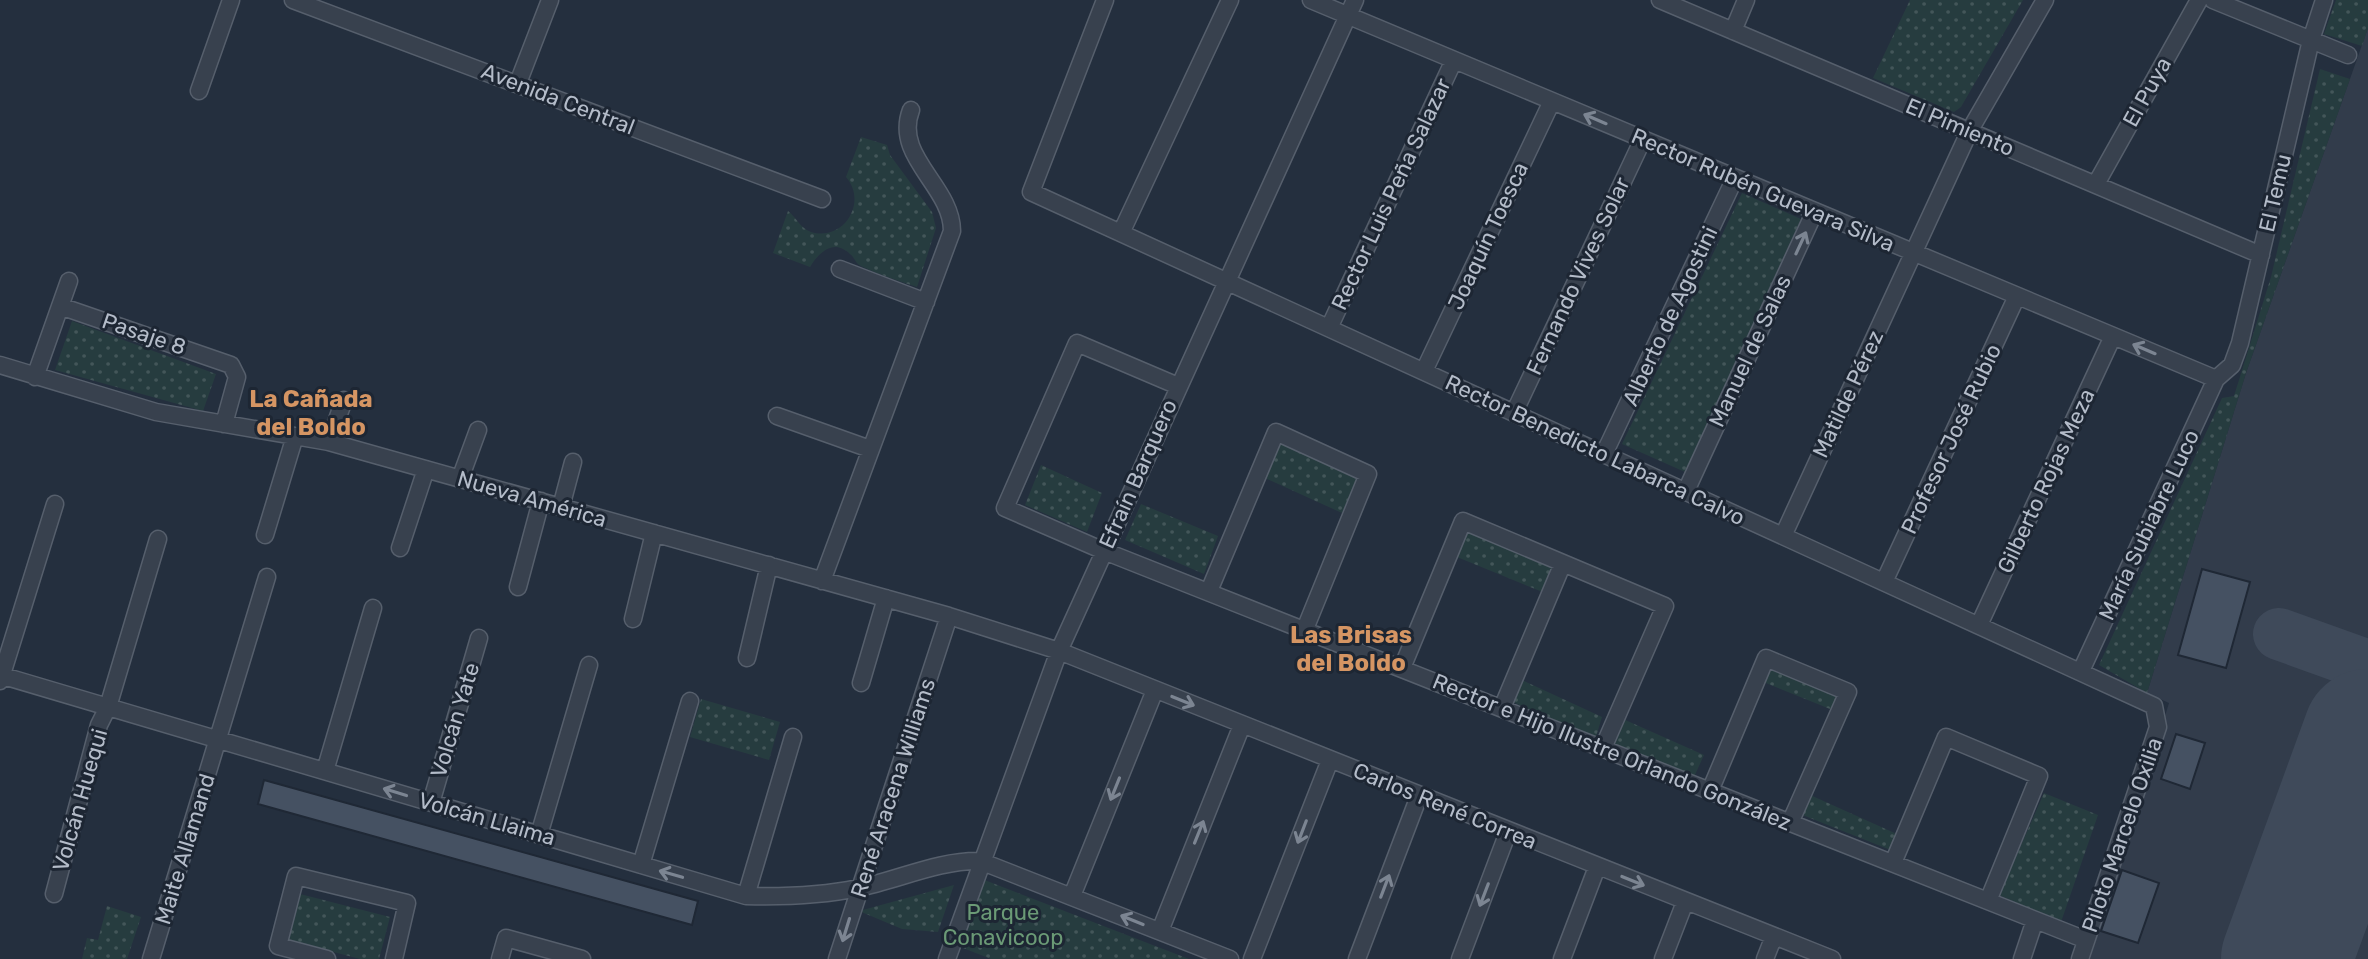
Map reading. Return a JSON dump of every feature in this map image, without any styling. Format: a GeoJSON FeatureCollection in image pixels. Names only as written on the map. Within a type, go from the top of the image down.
{"type":"FeatureCollection","features":[{"type":"Feature","properties":{"kind":"street"},"geometry":{"type":"LineString","coordinates":[[199,91],[231,0]]}},
{"type":"Feature","properties":{"kind":"street","name":"Avenida Central"},"geometry":{"type":"LineString","coordinates":[[293,0],[822,199]]}},
{"type":"Feature","properties":{"kind":"street"},"geometry":{"type":"LineString","coordinates":[[518,83],[550,0]]}},
{"type":"Feature","properties":{"kind":"street","name":"Rector Benedicto Labarca Calvo"},"geometry":{"type":"LineString","coordinates":[[1105,0],[1031,192],[2081,671],[2146,701],[2157,711]]}},
{"type":"Feature","properties":{"kind":"street"},"geometry":{"type":"LineString","coordinates":[[1121,233],[1230,0]]}},
{"type":"Feature","properties":{"kind":"street","name":"Rector Rubén Guevara Silva"},"geometry":{"type":"LineString","coordinates":[[1311,0],[1352,8],[1454,60],[2216,379]]}},
{"type":"Feature","properties":{"kind":"street","name":"El Pimiento"},"geometry":{"type":"LineString","coordinates":[[1660,0],[2261,255]]}},
{"type":"Feature","properties":{"kind":"street"},"geometry":{"type":"LineString","coordinates":[[1733,31],[1746,0]]}},
{"type":"Feature","properties":{"kind":"street","name":"Matilde Pérez"},"geometry":{"type":"LineString","coordinates":[[1783,536],[1970,130],[2045,0]]}},
{"type":"Feature","properties":{"kind":"street","name":"El Puya"},"geometry":{"type":"LineString","coordinates":[[2096,184],[2199,0]]}},
{"type":"Feature","properties":{"kind":"street"},"geometry":{"type":"LineString","coordinates":[[2213,0],[2348,55]]}},
{"type":"Feature","properties":{"kind":"street","name":"El Temu"},"geometry":{"type":"LineString","coordinates":[[2216,379],[2227,372],[2235,357],[2311,40],[2324,0]]}},
{"type":"Feature","properties":{"kind":"street","name":"Efraín Barquero"},"geometry":{"type":"LineString","coordinates":[[948,956],[980,861],[1059,651],[1352,8]]}},
{"type":"Feature","properties":{"kind":"street","name":"Rector Luis Peña Salazar"},"geometry":{"type":"LineString","coordinates":[[1329,328],[1454,60]]}},
{"type":"Feature","properties":{"kind":"street","name":"Joaquín Toesca"},"geometry":{"type":"LineString","coordinates":[[1424,371],[1552,101]]}},
{"type":"Feature","properties":{"kind":"street"},"geometry":{"type":"LineString","coordinates":[[822,581],[950,240],[952,223],[946,202],[908,143],[906,126],[911,110]]}},
{"type":"Feature","properties":{"kind":"street","name":"Fernando Vives Solar"},"geometry":{"type":"LineString","coordinates":[[1514,413],[1643,139]]}},
{"type":"Feature","properties":{"kind":"street","name":"Alberto de Agostini"},"geometry":{"type":"LineString","coordinates":[[1604,454],[1735,178]]}},
{"type":"Feature","properties":{"kind":"street","name":"Manuel de Salas"},"geometry":{"type":"LineString","coordinates":[[1686,491],[1815,211]]}},
{"type":"Feature","properties":{"kind":"street"},"geometry":{"type":"LineString","coordinates":[[840,269],[926,302]]}},
{"type":"Feature","properties":{"kind":"street"},"geometry":{"type":"LineString","coordinates":[[35,377],[69,281]]}},
{"type":"Feature","properties":{"kind":"street","name":"Profesor José Rubio"},"geometry":{"type":"LineString","coordinates":[[1884,582],[2017,296]]}},
{"type":"Feature","properties":{"kind":"street","name":"Pasaje 8"},"geometry":{"type":"LineString","coordinates":[[60,306],[227,363],[237,377],[224,424]]}},
{"type":"Feature","properties":{"kind":"street","name":"Gilberto Rojas Meza"},"geometry":{"type":"LineString","coordinates":[[1979,625],[2113,336]]}},
{"type":"Feature","properties":{"kind":"street","name":"Rector e Hijo Ilustre Orlando González"},"geometry":{"type":"LineString","coordinates":[[1178,386],[1077,343],[1005,508],[1104,551],[2086,940]]}},
{"type":"Feature","properties":{"kind":"street","name":"Nueva América"},"geometry":{"type":"LineString","coordinates":[[0,365],[156,412],[329,442],[949,616],[1059,651]]}},
{"type":"Feature","properties":{"kind":"street","name":"María Subiabre Luco"},"geometry":{"type":"LineString","coordinates":[[2081,671],[2216,379]]}},
{"type":"Feature","properties":{"kind":"street"},"geometry":{"type":"LineString","coordinates":[[329,442],[344,400]]}},
{"type":"Feature","properties":{"kind":"street"},"geometry":{"type":"LineString","coordinates":[[777,416],[870,449]]}},
{"type":"Feature","properties":{"kind":"street"},"geometry":{"type":"LineString","coordinates":[[460,479],[478,430]]}},
{"type":"Feature","properties":{"kind":"street"},"geometry":{"type":"LineString","coordinates":[[1209,591],[1276,432],[1368,474],[1305,629]]}},
{"type":"Feature","properties":{"kind":"street"},"geometry":{"type":"LineString","coordinates":[[265,535],[295,436]]}},
{"type":"Feature","properties":{"kind":"street"},"geometry":{"type":"LineString","coordinates":[[561,507],[573,462]]}},
{"type":"Feature","properties":{"kind":"street"},"geometry":{"type":"LineString","coordinates":[[400,548],[426,469]]}},
{"type":"Feature","properties":{"kind":"street"},"geometry":{"type":"LineString","coordinates":[[518,587],[541,501]]}},
{"type":"Feature","properties":{"kind":"street"},"geometry":{"type":"LineString","coordinates":[[1,678],[55,504]]}},
{"type":"Feature","properties":{"kind":"street"},"geometry":{"type":"LineString","coordinates":[[1402,668],[1463,521],[1665,606],[1603,748]]}},
{"type":"Feature","properties":{"kind":"street"},"geometry":{"type":"LineString","coordinates":[[633,619],[654,533]]}},
{"type":"Feature","properties":{"kind":"street","name":"Volcán Huequi"},"geometry":{"type":"LineString","coordinates":[[54,894],[99,725],[108,707],[158,539]]}},
{"type":"Feature","properties":{"kind":"street"},"geometry":{"type":"LineString","coordinates":[[1502,708],[1563,563]]}},
{"type":"Feature","properties":{"kind":"street"},"geometry":{"type":"LineString","coordinates":[[747,658],[769,565]]}},
{"type":"Feature","properties":{"kind":"street","name":"Maite Allamand"},"geometry":{"type":"LineString","coordinates":[[151,959],[267,577]]}},
{"type":"Feature","properties":{"kind":"street"},"geometry":{"type":"LineString","coordinates":[[861,683],[886,598]]}},
{"type":"Feature","properties":{"kind":"street"},"geometry":{"type":"LineString","coordinates":[[325,771],[373,608]]}},
{"type":"Feature","properties":{"kind":"street","name":"René Aracena Williams"},"geometry":{"type":"LineString","coordinates":[[837,959],[949,616]]}},
{"type":"Feature","properties":{"kind":"street","name":"Volcán Yate"},"geometry":{"type":"LineString","coordinates":[[431,803],[479,638]]}},
{"type":"Feature","properties":{"kind":"street","name":"Carlos René Correa"},"geometry":{"type":"LineString","coordinates":[[1059,651],[1832,959]]}},
{"type":"Feature","properties":{"kind":"street"},"geometry":{"type":"LineString","coordinates":[[1710,791],[1766,658],[1848,692],[1790,823]]}},
{"type":"Feature","properties":{"kind":"street"},"geometry":{"type":"LineString","coordinates":[[539,835],[589,665]]}},
{"type":"Feature","properties":{"kind":"street","name":"Volcán Llaima"},"geometry":{"type":"LineString","coordinates":[[1,678],[746,896],[802,898],[860,888],[958,862],[980,861]]}},
{"type":"Feature","properties":{"kind":"street"},"geometry":{"type":"LineString","coordinates":[[1072,896],[1155,690]]}},
{"type":"Feature","properties":{"kind":"street"},"geometry":{"type":"LineString","coordinates":[[641,865],[690,701]]}},
{"type":"Feature","properties":{"kind":"street","name":"Piloto Marcelo Oxilia"},"geometry":{"type":"LineString","coordinates":[[2080,959],[2158,727],[2157,711]]}},
{"type":"Feature","properties":{"kind":"street"},"geometry":{"type":"LineString","coordinates":[[1160,931],[1242,725]]}},
{"type":"Feature","properties":{"kind":"street"},"geometry":{"type":"LineString","coordinates":[[746,896],[793,737]]}},
{"type":"Feature","properties":{"kind":"street"},"geometry":{"type":"LineString","coordinates":[[1893,863],[1946,737],[2039,776],[1988,901]]}},
{"type":"Feature","properties":{"kind":"street"},"geometry":{"type":"LineString","coordinates":[[1252,959],[1330,760]]}},
{"type":"Feature","properties":{"kind":"street"},"geometry":{"type":"LineString","coordinates":[[1357,959],[1419,796]]}},
{"type":"Feature","properties":{"kind":"street"},"geometry":{"type":"LineString","coordinates":[[1460,959],[1508,832]]}},
{"type":"Feature","properties":{"kind":"street"},"geometry":{"type":"LineString","coordinates":[[980,861],[1230,959]]}},
{"type":"Feature","properties":{"kind":"street"},"geometry":{"type":"LineString","coordinates":[[1562,959],[1597,867]]}},
{"type":"Feature","properties":{"kind":"street"},"geometry":{"type":"LineString","coordinates":[[327,959],[278,946],[296,876],[407,903],[394,959]]}},
{"type":"Feature","properties":{"kind":"street"},"geometry":{"type":"LineString","coordinates":[[1663,959],[1685,902]]}},
{"type":"Feature","properties":{"kind":"street"},"geometry":{"type":"LineString","coordinates":[[2022,959],[2035,920]]}},
{"type":"Feature","properties":{"kind":"street"},"geometry":{"type":"LineString","coordinates":[[1765,959],[1774,936]]}},
{"type":"Feature","properties":{"kind":"street"},"geometry":{"type":"LineString","coordinates":[[500,959],[506,938],[582,959]]}},
{"type":"Feature","properties":{"kind":"street"},"geometry":{"type":"LineString","coordinates":[[948,956],[966,959]]}},
{"type":"Feature","properties":{"kind":"shaded area"},"geometry":{"type":"Polygon","coordinates":[[[2368,28],[2368,959],[2090,959],[2169,703],[2147,693],[2246,373],[2368,28]]]}},
{"type":"Feature","properties":{"kind":"green space"},"geometry":{"type":"Polygon","coordinates":[[[1910,0],[2023,0],[1961,107],[1954,112],[1873,78],[1910,0]]]}},
{"type":"Feature","properties":{"kind":"green space"},"geometry":{"type":"Polygon","coordinates":[[[2336,0],[2368,0],[2368,28],[2362,46],[2324,34],[2336,0]]]}},
{"type":"Feature","properties":{"kind":"green space"},"geometry":{"type":"Polygon","coordinates":[[[2320,69],[2350,79],[2246,373],[2147,693],[2099,665],[2222,398],[2234,396],[2271,277],[2320,69]]]}},
{"type":"Feature","properties":{"kind":"green space"},"geometry":{"type":"Polygon","coordinates":[[[861,137],[887,145],[890,155],[932,212],[936,228],[917,287],[860,266],[850,254],[838,247],[822,252],[810,267],[773,253],[788,211],[807,230],[823,234],[842,226],[849,218],[854,198],[846,177],[861,137]]]}},
{"type":"Feature","properties":{"kind":"green space"},"geometry":{"type":"Polygon","coordinates":[[[1742,193],[1801,219],[1685,472],[1622,444],[1742,193]]]}},
{"type":"Feature","properties":{"kind":"green space"},"geometry":{"type":"Polygon","coordinates":[[[72,321],[216,374],[203,411],[55,370],[72,321]]]}},
{"type":"Feature","properties":{"kind":"green space"},"geometry":{"type":"Polygon","coordinates":[[[1279,443],[1358,477],[1342,513],[1265,478],[1279,443]]]}},
{"type":"Feature","properties":{"kind":"green space"},"geometry":{"type":"Polygon","coordinates":[[[1041,465],[1102,493],[1087,532],[1025,505],[1041,465]]]}},
{"type":"Feature","properties":{"kind":"green space"},"geometry":{"type":"Polygon","coordinates":[[[1141,504],[1218,536],[1204,574],[1125,540],[1141,504]]]}},
{"type":"Feature","properties":{"kind":"green space"},"geometry":{"type":"Polygon","coordinates":[[[1465,525],[1558,564],[1545,593],[1452,555],[1465,525]]]}},
{"type":"Feature","properties":{"kind":"green space"},"geometry":{"type":"Polygon","coordinates":[[[1769,663],[1842,694],[1835,711],[1761,681],[1769,663]]]}},
{"type":"Feature","properties":{"kind":"green space"},"geometry":{"type":"Polygon","coordinates":[[[1522,680],[1602,717],[1595,740],[1513,702],[1522,680]]]}},
{"type":"Feature","properties":{"kind":"green space"},"geometry":{"type":"Polygon","coordinates":[[[701,699],[780,722],[769,760],[690,737],[701,699]]]}},
{"type":"Feature","properties":{"kind":"green space"},"geometry":{"type":"Polygon","coordinates":[[[1623,719],[1704,755],[1694,777],[1613,745],[1623,719]]]}},
{"type":"Feature","properties":{"kind":"green space"},"geometry":{"type":"Polygon","coordinates":[[[2044,793],[2098,815],[2061,922],[1999,895],[2044,793]]]}},
{"type":"Feature","properties":{"kind":"green space"},"geometry":{"type":"Polygon","coordinates":[[[1808,794],[1899,835],[1893,851],[1800,814],[1808,794]]]}},
{"type":"Feature","properties":{"kind":"green space","name":"Parque Conavicoop"},"geometry":{"type":"Polygon","coordinates":[[[982,879],[1189,959],[991,959],[958,946],[982,879]]]}},
{"type":"Feature","properties":{"kind":"green space"},"geometry":{"type":"Polygon","coordinates":[[[954,885],[938,932],[902,929],[859,911],[954,885]]]}},
{"type":"Feature","properties":{"kind":"green space"},"geometry":{"type":"Polygon","coordinates":[[[300,894],[390,917],[379,959],[360,959],[288,940],[300,894]]]}},
{"type":"Feature","properties":{"kind":"green space"},"geometry":{"type":"Polygon","coordinates":[[[107,906],[141,917],[127,959],[82,959],[87,938],[98,940],[107,906]]]}},
{"type":"Feature","properties":{"kind":"building"},"geometry":{"type":"Polygon","coordinates":[[[2202,569],[2250,582],[2226,668],[2178,655],[2202,569]]]}},
{"type":"Feature","properties":{"kind":"building"},"geometry":{"type":"Polygon","coordinates":[[[2176,734],[2205,743],[2190,789],[2161,779],[2176,734]]]}},
{"type":"Feature","properties":{"kind":"building"},"geometry":{"type":"Polygon","coordinates":[[[264,780],[698,901],[692,925],[258,804],[264,780]]]}},
{"type":"Feature","properties":{"kind":"building"},"geometry":{"type":"Polygon","coordinates":[[[2122,870],[2159,883],[2138,943],[2101,931],[2122,870]]]}},
{"type":"Feature","properties":{"kind":"taxiway"},"geometry":{"type":"LineString","coordinates":[[2279,634],[2368,666]]}},
{"type":"Feature","properties":{"kind":"runway"},"geometry":{"type":"LineString","coordinates":[[2286,959],[2368,734]]}},
{"type":"Feature","properties":{"kind":"district","name":"La Cañada del Boldo"},"geometry":{"type":"Point","coordinates":[311,413]}},
{"type":"Feature","properties":{"kind":"district","name":"Las Brisas del Boldo"},"geometry":{"type":"Point","coordinates":[1351,649]}}]}
